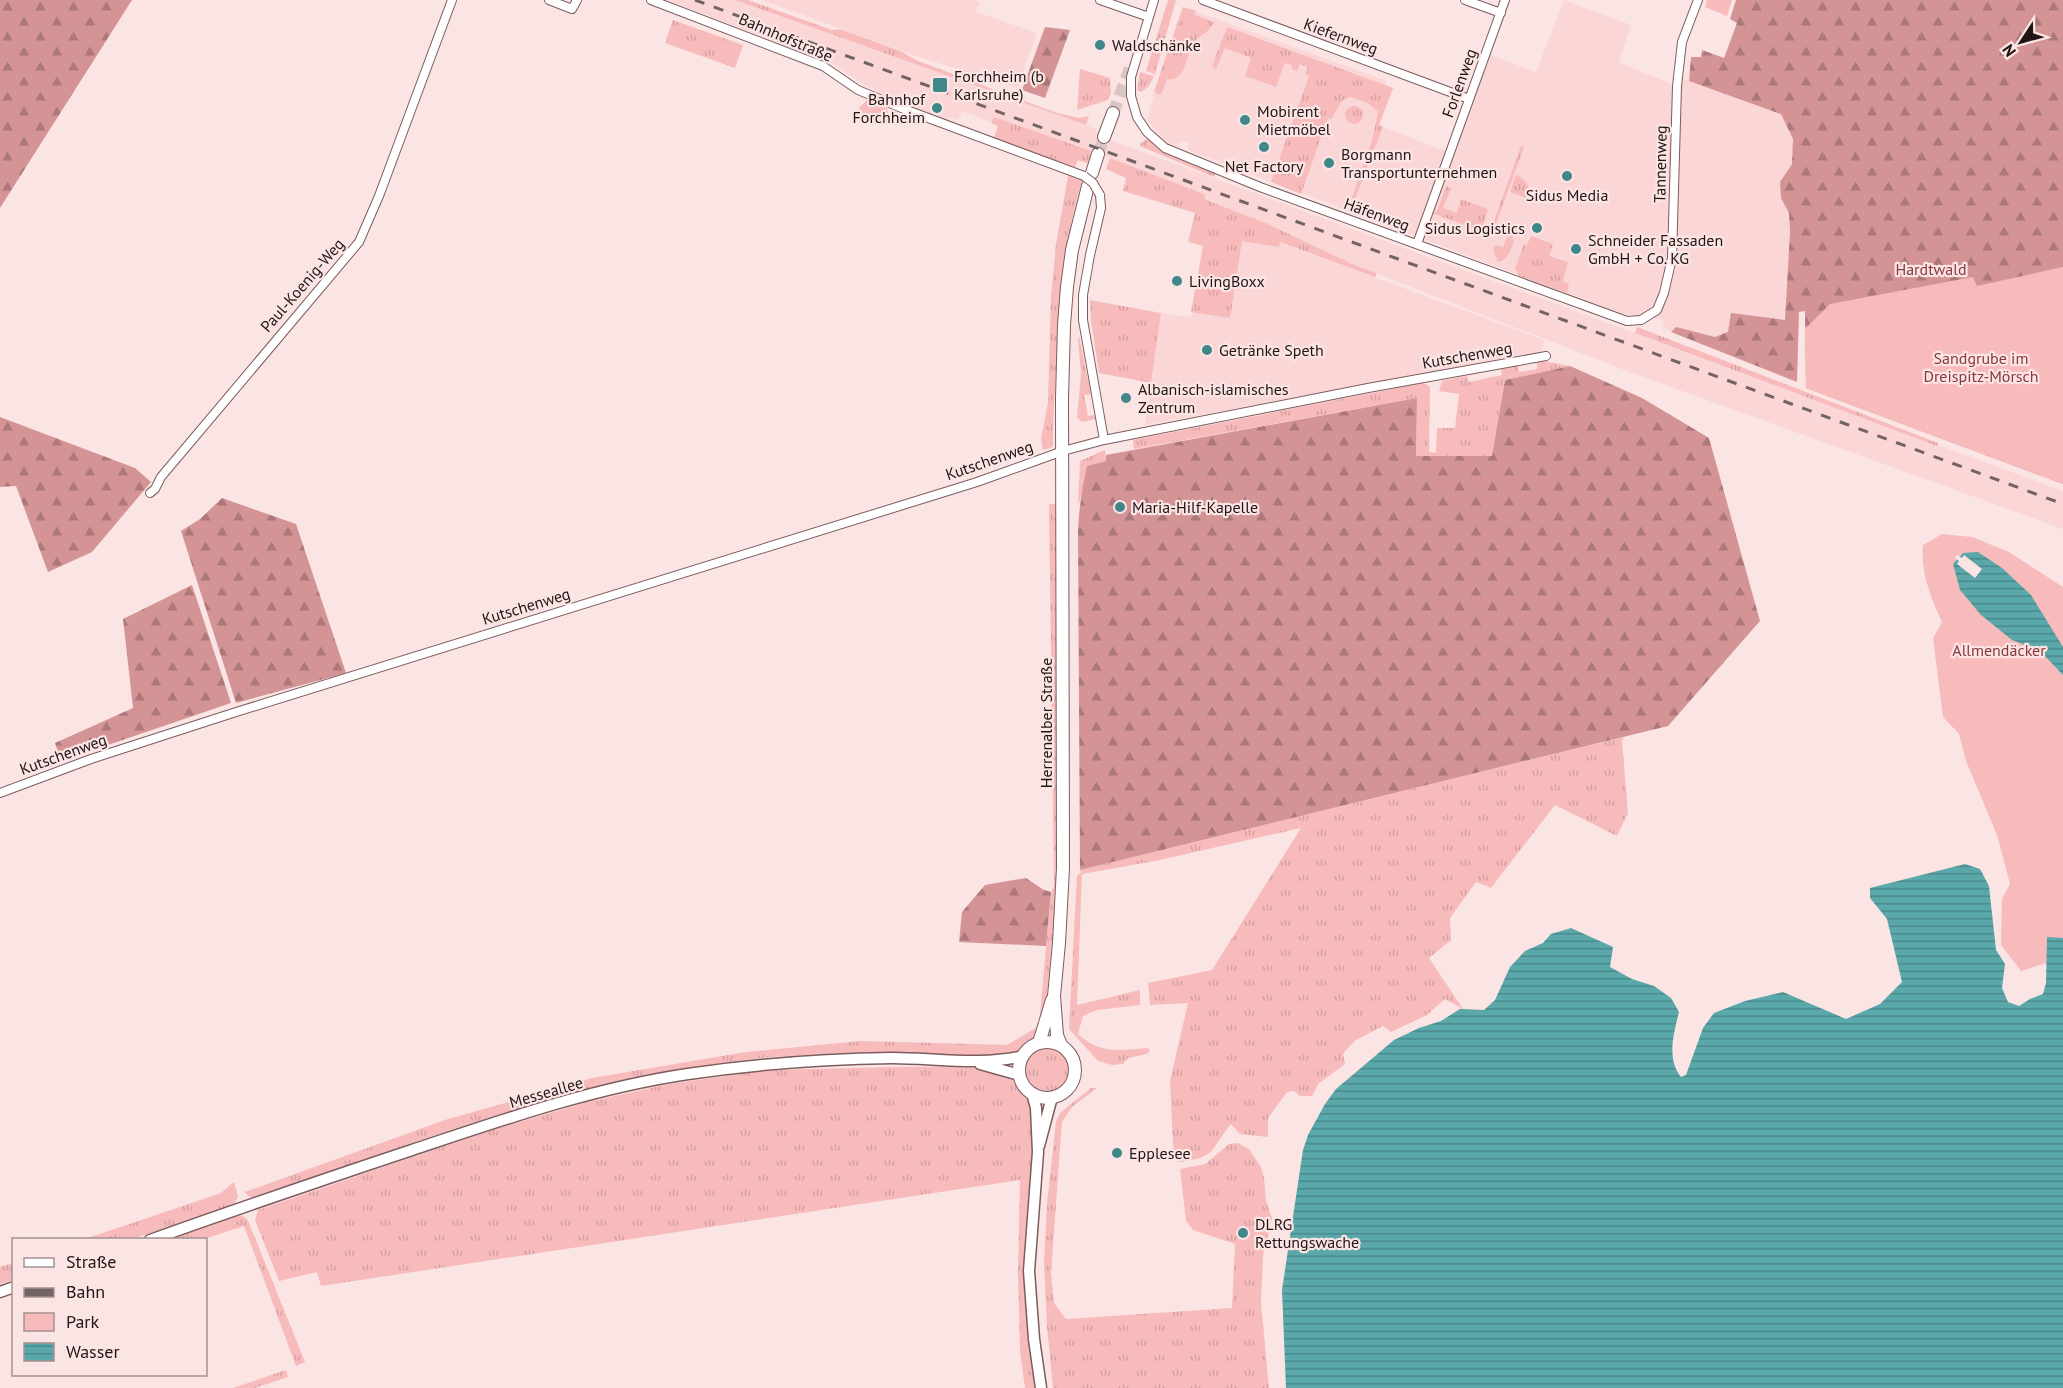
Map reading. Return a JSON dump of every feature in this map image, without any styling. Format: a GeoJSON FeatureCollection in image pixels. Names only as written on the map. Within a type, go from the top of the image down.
{"type":"FeatureCollection","features":[{"type":"Feature","properties":{"kind":"main road"},"geometry":{"type":"LineString","coordinates":[[1104,137],[1113,113]]}},
{"type":"Feature","properties":{"kind":"main road","name":"Herrenalber Straße"},"geometry":{"type":"LineString","coordinates":[[1061,1045],[1057,1035],[1054,996],[1063,868],[1064,325],[1072,250],[1088,178],[1098,154]]}},
{"type":"Feature","properties":{"kind":"main road","name":"Herrenalber Straße"},"geometry":{"type":"LineString","coordinates":[[1039,1043],[1054,996]]}},
{"type":"Feature","properties":{"kind":"main road"},"geometry":{"type":"LineString","coordinates":[[1054,1042],[1061,1045],[1073,1059],[1075,1074],[1073,1081],[1064,1092],[1052,1097],[1032,1093],[1026,1088],[1020,1075],[1023,1056],[1039,1043],[1054,1042]]}},
{"type":"Feature","properties":{"kind":"street","name":"Paul-Koenig-Weg"},"geometry":{"type":"LineString","coordinates":[[150,493],[287,325],[359,242],[379,196],[452,0]]}},
{"type":"Feature","properties":{"kind":"street"},"geometry":{"type":"LineString","coordinates":[[549,0],[572,9],[577,0]]}},
{"type":"Feature","properties":{"kind":"street","name":"Bahnhofstraße"},"geometry":{"type":"LineString","coordinates":[[651,0],[823,66],[858,90],[904,109],[1088,178],[1100,195],[1101,208],[1083,295],[1083,320],[1104,440]]}},
{"type":"Feature","properties":{"kind":"street"},"geometry":{"type":"LineString","coordinates":[[1100,0],[1149,16],[1154,0]]}},
{"type":"Feature","properties":{"kind":"street","name":"Kiefernweg"},"geometry":{"type":"LineString","coordinates":[[1203,0],[1469,99]]}},
{"type":"Feature","properties":{"kind":"street"},"geometry":{"type":"LineString","coordinates":[[1466,0],[1501,13]]}},
{"type":"Feature","properties":{"kind":"street","name":"Forlenweg"},"geometry":{"type":"LineString","coordinates":[[1417,244],[1505,0]]}},
{"type":"Feature","properties":{"kind":"street","name":"Tannenweg"},"geometry":{"type":"LineString","coordinates":[[1641,320],[1657,310],[1664,293],[1672,258],[1677,86],[1682,42],[1698,0]]}},
{"type":"Feature","properties":{"kind":"street","name":"Häfenweg"},"geometry":{"type":"LineString","coordinates":[[1149,16],[1131,77],[1131,96],[1137,117],[1147,132],[1165,148],[1260,187],[1627,321],[1641,320]]}},
{"type":"Feature","properties":{"kind":"street","name":"Kutschenweg"},"geometry":{"type":"LineString","coordinates":[[0,793],[91,759],[233,713],[977,482],[1076,447],[1347,392],[1546,356]]}},
{"type":"Feature","properties":{"kind":"street","name":"Messeallee"},"geometry":{"type":"LineString","coordinates":[[153,1238],[465,1132],[561,1102],[617,1088],[686,1075],[777,1063],[840,1059],[968,1061],[1023,1056]]}},
{"type":"Feature","properties":{"kind":"street","name":"Messeallee"},"geometry":{"type":"LineString","coordinates":[[968,1061],[1020,1075]]}},
{"type":"Feature","properties":{"kind":"street"},"geometry":{"type":"LineString","coordinates":[[1032,1093],[1036,1108],[1038,1152],[1029,1270],[1034,1339],[1041,1388]]}},
{"type":"Feature","properties":{"kind":"street"},"geometry":{"type":"LineString","coordinates":[[1038,1152],[1052,1097]]}},
{"type":"Feature","properties":{"kind":"shaded area"},"geometry":{"type":"Polygon","coordinates":[[[668,0],[735,0],[1086,125],[1099,131],[1098,135],[1116,142],[2063,491],[2063,529],[1635,374],[1352,264],[1266,223],[1206,200],[1204,194],[1092,151],[1088,163],[1078,160],[1075,167],[994,138],[998,125],[962,111],[958,120],[949,117],[947,122],[885,96],[835,65],[668,0]]]}},
{"type":"Feature","properties":{"kind":"shaded area"},"geometry":{"type":"Polygon","coordinates":[[[762,0],[973,0],[980,2],[976,12],[1037,33],[1017,88],[910,54],[762,0]]]}},
{"type":"Feature","properties":{"kind":"shaded area"},"geometry":{"type":"Polygon","coordinates":[[[1564,0],[1631,25],[1619,62],[1678,87],[1681,78],[1735,96],[1804,114],[1793,379],[1664,328],[1662,319],[1620,313],[1187,150],[1189,143],[1182,141],[1176,147],[1166,141],[1147,120],[1159,76],[1183,7],[1387,81],[1386,85],[1393,88],[1379,125],[1450,153],[1486,53],[1536,72],[1564,0]]]}},
{"type":"Feature","properties":{"kind":"shaded area"},"geometry":{"type":"Polygon","coordinates":[[[1206,215],[1544,340],[1541,351],[1145,425],[1161,313],[1191,317],[1203,246],[1188,242],[1206,215]]]}},
{"type":"Feature","properties":{"kind":"green space"},"geometry":{"type":"Polygon","coordinates":[[[0,0],[132,0],[0,208],[0,0]]]}},
{"type":"Feature","properties":{"kind":"green space"},"geometry":{"type":"Polygon","coordinates":[[[735,0],[748,0],[832,30],[840,29],[1057,113],[1079,118],[1089,116],[1086,125],[735,0]]]}},
{"type":"Feature","properties":{"kind":"green space"},"geometry":{"type":"Polygon","coordinates":[[[1168,0],[1176,0],[1155,74],[1146,71],[1168,0]]]}},
{"type":"Feature","properties":{"kind":"green space"},"geometry":{"type":"Polygon","coordinates":[[[1707,0],[1732,0],[1727,16],[1705,7],[1707,0]]]}},
{"type":"Feature","properties":{"kind":"green space","name":"Hardtwald"},"geometry":{"type":"Polygon","coordinates":[[[1736,0],[2063,0],[2063,484],[1806,388],[1805,311],[1799,312],[1797,382],[1671,332],[1676,327],[1715,337],[1728,332],[1731,313],[1785,320],[1790,232],[1789,213],[1781,198],[1780,182],[1792,164],[1793,139],[1781,114],[1689,81],[1691,57],[1701,57],[1702,50],[1724,58],[1737,23],[1730,19],[1736,0]]]}},
{"type":"Feature","properties":{"kind":"green space"},"geometry":{"type":"Polygon","coordinates":[[[1183,7],[1196,11],[1195,15],[1214,22],[1210,29],[1194,43],[1185,67],[1178,77],[1167,79],[1161,95],[1154,92],[1183,7]]]}},
{"type":"Feature","properties":{"kind":"green space"},"geometry":{"type":"Polygon","coordinates":[[[673,20],[743,45],[735,68],[665,43],[673,20]]]}},
{"type":"Feature","properties":{"kind":"green space"},"geometry":{"type":"Polygon","coordinates":[[[1045,27],[1070,30],[1045,98],[1022,90],[1045,27]]]}},
{"type":"Feature","properties":{"kind":"green space"},"geometry":{"type":"Polygon","coordinates":[[[1227,27],[1393,88],[1379,125],[1383,127],[1353,204],[1350,203],[1373,137],[1378,112],[1369,104],[1354,98],[1350,97],[1342,101],[1331,119],[1328,118],[1301,194],[1271,182],[1309,76],[1305,74],[1308,67],[1300,64],[1297,71],[1292,69],[1292,65],[1285,63],[1276,87],[1245,76],[1251,58],[1225,48],[1216,69],[1212,66],[1227,27]]]}},
{"type":"Feature","properties":{"kind":"green space"},"geometry":{"type":"Polygon","coordinates":[[[1080,69],[1110,78],[1111,93],[1108,100],[1077,110],[1080,69]]]}},
{"type":"Feature","properties":{"kind":"green space"},"geometry":{"type":"Polygon","coordinates":[[[1140,72],[1154,76],[1149,86],[1141,92],[1137,90],[1140,72]]]}},
{"type":"Feature","properties":{"kind":"green space"},"geometry":{"type":"Polygon","coordinates":[[[867,100],[887,108],[889,118],[881,124],[860,115],[859,108],[867,100]]]}},
{"type":"Feature","properties":{"kind":"green space"},"geometry":{"type":"Polygon","coordinates":[[[1354,106],[1360,109],[1363,115],[1360,121],[1354,124],[1348,121],[1345,115],[1348,109],[1354,106]]]}},
{"type":"Feature","properties":{"kind":"green space"},"geometry":{"type":"Polygon","coordinates":[[[994,117],[1091,151],[1088,163],[1078,160],[1075,167],[994,138],[998,126],[991,123],[994,117]]]}},
{"type":"Feature","properties":{"kind":"green space"},"geometry":{"type":"Polygon","coordinates":[[[1148,138],[1167,154],[1215,174],[1214,177],[1140,146],[1148,138]]]}},
{"type":"Feature","properties":{"kind":"green space"},"geometry":{"type":"Polygon","coordinates":[[[1521,146],[1524,147],[1492,235],[1432,213],[1437,211],[1446,186],[1451,188],[1443,208],[1457,213],[1461,199],[1488,209],[1483,225],[1491,229],[1521,146]]]}},
{"type":"Feature","properties":{"kind":"green space"},"geometry":{"type":"Polygon","coordinates":[[[1110,158],[1204,194],[1206,200],[1266,223],[1376,273],[1375,277],[1280,242],[1279,247],[1242,241],[1230,318],[1191,312],[1203,246],[1188,242],[1195,213],[1123,191],[1126,178],[1106,169],[1110,158]]]}},
{"type":"Feature","properties":{"kind":"green space"},"geometry":{"type":"Polygon","coordinates":[[[1516,174],[1527,184],[1530,191],[1529,199],[1510,192],[1516,174]]]}},
{"type":"Feature","properties":{"kind":"green space"},"geometry":{"type":"Polygon","coordinates":[[[1068,176],[1082,181],[1068,240],[1063,280],[1053,447],[1043,450],[1041,439],[1048,403],[1051,296],[1056,244],[1068,176]]]}},
{"type":"Feature","properties":{"kind":"green space"},"geometry":{"type":"Polygon","coordinates":[[[1509,233],[1513,234],[1512,239],[1514,240],[1511,251],[1505,259],[1498,262],[1493,249],[1495,245],[1503,247],[1509,233]]]}},
{"type":"Feature","properties":{"kind":"green space"},"geometry":{"type":"Polygon","coordinates":[[[1531,236],[1553,244],[1549,256],[1568,262],[1563,281],[1569,284],[1567,293],[1519,276],[1515,269],[1524,244],[1527,245],[1531,236]]]}},
{"type":"Feature","properties":{"kind":"green space","name":"Sandgrube im Dreispitz-Mörsch"},"geometry":{"type":"Polygon","coordinates":[[[2063,267],[2063,484],[1806,388],[1805,329],[1830,304],[1973,277],[1977,286],[2063,267]]]}},
{"type":"Feature","properties":{"kind":"green space"},"geometry":{"type":"Polygon","coordinates":[[[1090,300],[1161,313],[1151,383],[1099,373],[1090,300]]]}},
{"type":"Feature","properties":{"kind":"green space"},"geometry":{"type":"Polygon","coordinates":[[[1637,327],[1938,443],[1937,446],[1635,333],[1637,327]]]}},
{"type":"Feature","properties":{"kind":"green space"},"geometry":{"type":"Polygon","coordinates":[[[1079,336],[1091,394],[1084,395],[1088,416],[1095,415],[1096,419],[1082,422],[1077,418],[1081,374],[1079,336]]]}},
{"type":"Feature","properties":{"kind":"green space"},"geometry":{"type":"Polygon","coordinates":[[[1537,362],[1570,366],[1505,380],[1492,456],[1416,456],[1417,398],[1134,449],[1133,440],[1423,383],[1430,387],[1429,452],[1436,453],[1437,428],[1455,428],[1459,394],[1439,391],[1442,381],[1467,376],[1469,382],[1502,375],[1501,369],[1518,366],[1519,372],[1537,369],[1537,362]]]}},
{"type":"Feature","properties":{"kind":"green space"},"geometry":{"type":"Polygon","coordinates":[[[1570,366],[1642,398],[1709,438],[1760,621],[1668,726],[1080,870],[1078,537],[1087,466],[1106,461],[1106,455],[1417,398],[1416,456],[1492,456],[1505,380],[1570,366]]]}},
{"type":"Feature","properties":{"kind":"green space"},"geometry":{"type":"Polygon","coordinates":[[[0,417],[135,468],[151,482],[92,552],[48,572],[16,486],[0,487],[0,417]]]}},
{"type":"Feature","properties":{"kind":"green space"},"geometry":{"type":"Polygon","coordinates":[[[1105,450],[1106,461],[1087,466],[1084,488],[1078,505],[1080,461],[1105,450]]]}},
{"type":"Feature","properties":{"kind":"green space"},"geometry":{"type":"Polygon","coordinates":[[[222,498],[296,524],[346,673],[236,703],[181,531],[200,519],[222,498]]]}},
{"type":"Feature","properties":{"kind":"green space"},"geometry":{"type":"Polygon","coordinates":[[[1049,504],[1056,504],[1058,541],[1058,790],[1055,905],[1045,1020],[1038,1034],[1026,1047],[1006,1056],[992,1057],[895,1052],[772,1057],[647,1076],[533,1104],[420,1140],[254,1198],[248,1196],[245,1192],[445,1120],[592,1078],[746,1052],[861,1041],[1007,1045],[1039,1026],[1051,892],[1054,886],[1049,504]]]}},
{"type":"Feature","properties":{"kind":"green space","name":"Allmendäcker"},"geometry":{"type":"Polygon","coordinates":[[[1942,534],[1972,537],[2009,552],[2063,587],[2063,958],[2021,971],[2001,945],[2002,899],[2010,884],[1997,835],[1966,761],[1959,734],[1943,717],[1933,638],[1942,622],[1927,584],[1923,565],[1923,545],[1942,534]]]}},
{"type":"Feature","properties":{"kind":"green space"},"geometry":{"type":"Polygon","coordinates":[[[192,585],[231,703],[61,761],[55,743],[133,708],[123,619],[192,585]]]}},
{"type":"Feature","properties":{"kind":"green space"},"geometry":{"type":"Polygon","coordinates":[[[1624,737],[1622,741],[1628,813],[1617,836],[1555,805],[1491,888],[1476,882],[1450,918],[1451,940],[1429,958],[1463,1009],[1445,999],[1427,1015],[1391,1032],[1383,1026],[1354,1041],[1343,1054],[1345,1064],[1318,1084],[1312,1096],[1300,1096],[1294,1091],[1287,1092],[1268,1118],[1268,1137],[1240,1134],[1231,1124],[1211,1152],[1200,1158],[1178,1162],[1173,1145],[1170,1081],[1188,1003],[1150,1005],[1148,983],[1212,970],[1301,828],[1155,861],[1082,874],[1077,1005],[1140,990],[1140,1005],[1097,1010],[1083,1016],[1078,1034],[1086,1041],[1111,1050],[1148,1048],[1150,1051],[1147,1054],[1128,1058],[1123,1064],[1112,1065],[1098,1061],[1069,1029],[1077,875],[1081,873],[1080,870],[1624,737]]]}},
{"type":"Feature","properties":{"kind":"green space"},"geometry":{"type":"Polygon","coordinates":[[[1026,878],[1051,892],[1046,946],[959,942],[962,912],[985,885],[1026,878]]]}},
{"type":"Feature","properties":{"kind":"green space"},"geometry":{"type":"Polygon","coordinates":[[[1047,1046],[1063,1053],[1070,1069],[1063,1085],[1047,1092],[1031,1085],[1024,1069],[1031,1053],[1047,1046]]]}},
{"type":"Feature","properties":{"kind":"green space"},"geometry":{"type":"Polygon","coordinates":[[[1198,1061],[1211,1064],[1206,1088],[1193,1085],[1198,1061]]]}},
{"type":"Feature","properties":{"kind":"green space"},"geometry":{"type":"Polygon","coordinates":[[[954,1067],[1001,1072],[1010,1075],[1018,1082],[1031,1103],[1034,1113],[1026,1291],[1036,1388],[1025,1388],[1020,1352],[1018,1270],[1020,1180],[321,1286],[317,1272],[279,1281],[255,1220],[258,1210],[486,1132],[587,1102],[669,1084],[768,1070],[954,1067]]]}},
{"type":"Feature","properties":{"kind":"green space"},"geometry":{"type":"Polygon","coordinates":[[[1091,1088],[1097,1088],[1072,1107],[1062,1122],[1051,1273],[1054,1303],[1066,1319],[1232,1308],[1235,1244],[1193,1230],[1186,1221],[1180,1169],[1205,1164],[1229,1144],[1238,1143],[1249,1149],[1261,1167],[1266,1201],[1272,1218],[1263,1256],[1261,1303],[1269,1388],[1053,1388],[1044,1262],[1047,1204],[1056,1121],[1060,1113],[1091,1088]]]}},
{"type":"Feature","properties":{"kind":"green space"},"geometry":{"type":"Polygon","coordinates":[[[234,1182],[238,1197],[233,1206],[135,1238],[88,1238],[221,1193],[234,1182]]]}},
{"type":"Feature","properties":{"kind":"green space"},"geometry":{"type":"Polygon","coordinates":[[[239,1215],[245,1217],[305,1362],[296,1366],[244,1226],[207,1238],[174,1238],[239,1215]]]}},
{"type":"Feature","properties":{"kind":"green space"},"geometry":{"type":"Polygon","coordinates":[[[12,1263],[12,1280],[0,1284],[0,1267],[12,1263]]]}},
{"type":"Feature","properties":{"kind":"green space"},"geometry":{"type":"Polygon","coordinates":[[[286,1370],[288,1377],[255,1388],[233,1388],[286,1370]]]}},
{"type":"Feature","properties":{"kind":"water"},"geometry":{"type":"Polygon","coordinates":[[[1978,552],[2002,568],[2031,595],[2063,647],[2063,675],[2039,650],[2012,640],[1981,615],[1960,590],[1953,564],[1963,553],[1978,552]]]}},
{"type":"Feature","properties":{"kind":"water"},"geometry":{"type":"Polygon","coordinates":[[[1965,864],[1980,869],[1989,886],[1996,950],[2005,964],[2002,988],[2008,1002],[2019,1006],[2043,994],[2046,983],[2047,937],[2063,938],[2063,1388],[1286,1388],[1282,1290],[1303,1150],[1308,1135],[1336,1089],[1394,1040],[1441,1021],[1460,1009],[1484,1010],[1495,1000],[1510,967],[1525,951],[1543,943],[1551,934],[1571,928],[1613,947],[1610,967],[1632,979],[1654,986],[1671,998],[1679,1012],[1673,1037],[1672,1054],[1676,1070],[1681,1077],[1686,1075],[1703,1028],[1714,1013],[1745,1001],[1783,992],[1846,1019],[1880,1004],[1902,982],[1887,919],[1870,898],[1870,888],[1965,864]]]}},
{"type":"Feature","properties":{"kind":"pier"},"geometry":{"type":"Polygon","coordinates":[[[1957,555],[1962,558],[1964,555],[1982,569],[1975,578],[1957,564],[1959,561],[1955,558],[1957,555]]]}},
{"type":"Feature","properties":{"kind":"tunnel"},"geometry":{"type":"LineString","coordinates":[[1113,113],[1132,63]]}},
{"type":"Feature","properties":{"kind":"tunnel"},"geometry":{"type":"LineString","coordinates":[[1098,154],[1104,137]]}},
{"type":"Feature","properties":{"kind":"railway"},"geometry":{"type":"LineString","coordinates":[[695,0],[2063,504]]}},
{"type":"Feature","properties":{"kind":"place","name":"Waldschänke"},"geometry":{"type":"Point","coordinates":[1100,45]}},
{"type":"Feature","properties":{"kind":"place","name":"Forchheim (b Karlsruhe)"},"geometry":{"type":"Point","coordinates":[940,85]}},
{"type":"Feature","properties":{"kind":"place","name":"Bahnhof Forchheim"},"geometry":{"type":"Point","coordinates":[937,108]}},
{"type":"Feature","properties":{"kind":"place","name":"Mobirent Mietmöbel"},"geometry":{"type":"Point","coordinates":[1245,120]}},
{"type":"Feature","properties":{"kind":"place","name":"Net Factory"},"geometry":{"type":"Point","coordinates":[1264,147]}},
{"type":"Feature","properties":{"kind":"place","name":"Borgmann Transportunternehmen"},"geometry":{"type":"Point","coordinates":[1329,163]}},
{"type":"Feature","properties":{"kind":"place","name":"Sidus Media"},"geometry":{"type":"Point","coordinates":[1567,176]}},
{"type":"Feature","properties":{"kind":"place","name":"Sidus Logistics"},"geometry":{"type":"Point","coordinates":[1537,228]}},
{"type":"Feature","properties":{"kind":"place","name":"Schneider Fassaden GmbH + Co. KG"},"geometry":{"type":"Point","coordinates":[1576,249]}},
{"type":"Feature","properties":{"kind":"place","name":"LivingBoxx"},"geometry":{"type":"Point","coordinates":[1177,281]}},
{"type":"Feature","properties":{"kind":"place","name":"Getränke Speth"},"geometry":{"type":"Point","coordinates":[1207,350]}},
{"type":"Feature","properties":{"kind":"place","name":"Albanisch-islamisches Zentrum"},"geometry":{"type":"Point","coordinates":[1126,398]}},
{"type":"Feature","properties":{"kind":"place","name":"Maria-Hilf-Kapelle"},"geometry":{"type":"Point","coordinates":[1120,507]}},
{"type":"Feature","properties":{"kind":"place","name":"Epplesee"},"geometry":{"type":"Point","coordinates":[1117,1153]}},
{"type":"Feature","properties":{"kind":"place","name":"DLRG Rettungswache"},"geometry":{"type":"Point","coordinates":[1243,1233]}}]}
